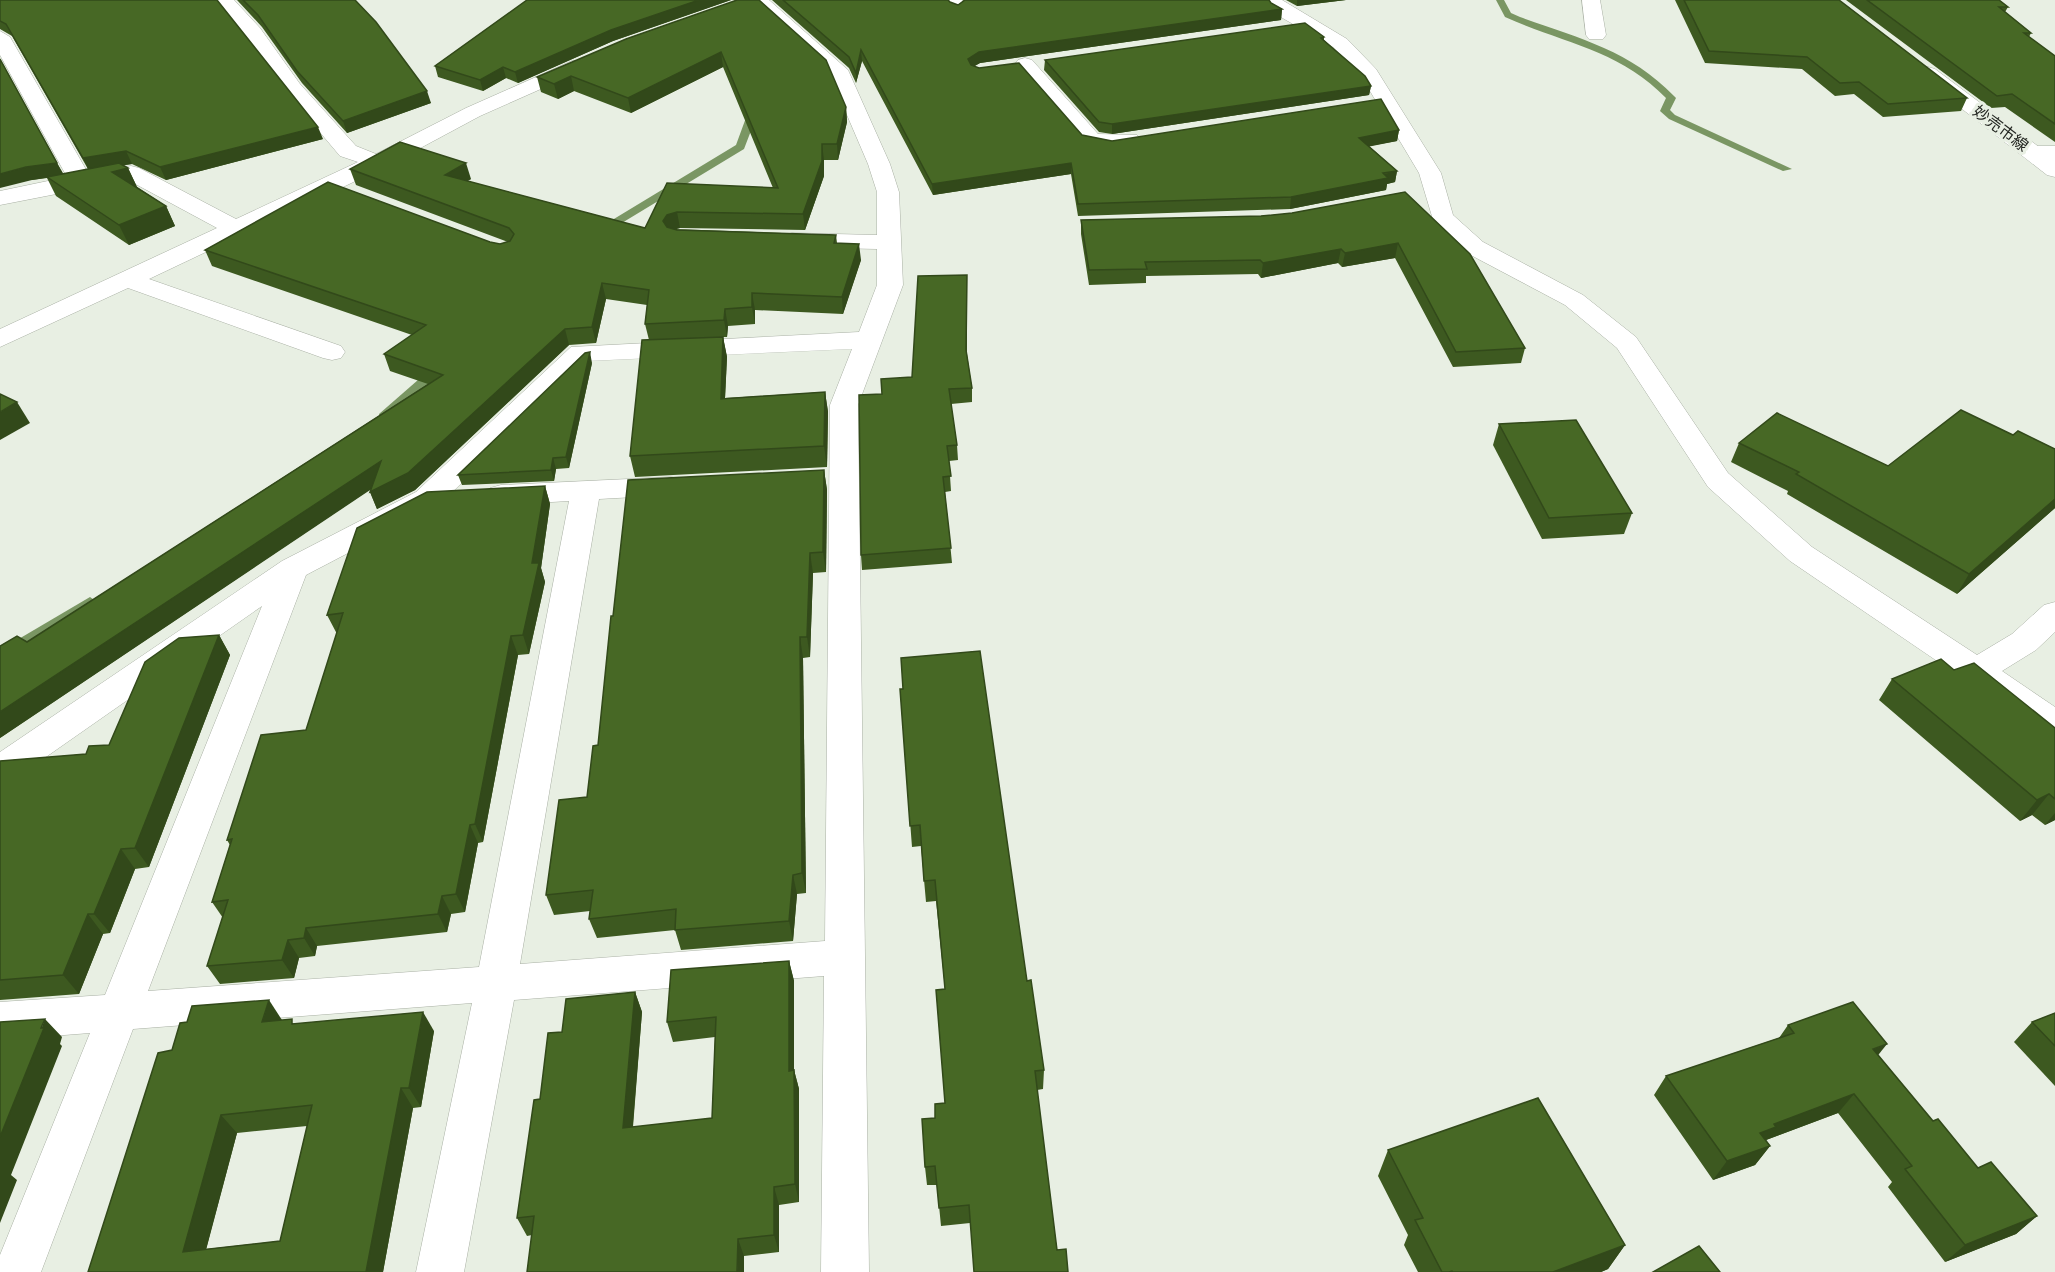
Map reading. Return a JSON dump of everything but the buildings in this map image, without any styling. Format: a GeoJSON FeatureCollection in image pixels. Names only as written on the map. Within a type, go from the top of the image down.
{"type":"FeatureCollection","features":[{"type":"Feature","properties":{"kind":"street"},"geometry":{"type":"LineString","coordinates":[[224,0],[253,32],[293,88],[348,151],[377,162]]}},
{"type":"Feature","properties":{"kind":"street"},"geometry":{"type":"LineString","coordinates":[[1272,0],[1279,8],[1340,43],[1369,73],[1374,103],[1430,172],[1423,192],[1442,218],[1474,247],[1574,300],[1627,343],[1718,480],[1801,554],[1978,670],[2055,724]]}},
{"type":"Feature","properties":{"kind":"street"},"geometry":{"type":"LineString","coordinates":[[1591,0],[1596,35]]}},
{"type":"Feature","properties":{"kind":"street"},"geometry":{"type":"LineString","coordinates":[[750,2],[776,18],[838,70],[879,164],[888,192],[891,242],[890,285],[844,405],[832,479],[844,957],[845,1272]]}},
{"type":"Feature","properties":{"kind":"street"},"geometry":{"type":"LineString","coordinates":[[1273,29],[1308,24]]}},
{"type":"Feature","properties":{"kind":"street"},"geometry":{"type":"LineString","coordinates":[[0,37],[81,181]]}},
{"type":"Feature","properties":{"kind":"street"},"geometry":{"type":"LineString","coordinates":[[0,339],[237,230],[473,112],[600,56]]}},
{"type":"Feature","properties":{"kind":"street"},"geometry":{"type":"LineString","coordinates":[[1003,68],[1049,61]]}},
{"type":"Feature","properties":{"kind":"street","name":"妙売市線"},"geometry":{"type":"LineString","coordinates":[[1914,63],[2045,153],[2055,170]]}},
{"type":"Feature","properties":{"kind":"street"},"geometry":{"type":"LineString","coordinates":[[1025,64],[1091,140],[1112,143],[1146,137]]}},
{"type":"Feature","properties":{"kind":"street"},"geometry":{"type":"LineString","coordinates":[[0,198],[131,173],[237,230]]}},
{"type":"Feature","properties":{"kind":"street"},"geometry":{"type":"LineString","coordinates":[[329,185],[362,198]]}},
{"type":"Feature","properties":{"kind":"street"},"geometry":{"type":"LineString","coordinates":[[773,239],[891,242]]}},
{"type":"Feature","properties":{"kind":"street"},"geometry":{"type":"LineString","coordinates":[[129,280],[332,352]]}},
{"type":"Feature","properties":{"kind":"street"},"geometry":{"type":"LineString","coordinates":[[0,770],[293,569],[427,499],[579,353],[867,340]]}},
{"type":"Feature","properties":{"kind":"street"},"geometry":{"type":"LineString","coordinates":[[427,499],[703,485]]}},
{"type":"Feature","properties":{"kind":"street"},"geometry":{"type":"LineString","coordinates":[[440,1272],[497,981],[586,491]]}},
{"type":"Feature","properties":{"kind":"street"},"geometry":{"type":"LineString","coordinates":[[17,1272],[121,1013],[293,569]]}},
{"type":"Feature","properties":{"kind":"street"},"geometry":{"type":"LineString","coordinates":[[1978,670],[2024,642],[2055,613]]}},
{"type":"Feature","properties":{"kind":"street"},"geometry":{"type":"LineString","coordinates":[[0,1022],[497,981],[844,957]]}},
{"type":"Feature","properties":{"kind":"waterway"},"geometry":{"type":"LineString","coordinates":[[1500,0],[1508,15],[1600,49],[1638,68],[1671,98],[1665,111],[1672,117],[1787,169]]}},
{"type":"Feature","properties":{"kind":"waterway"},"geometry":{"type":"LineString","coordinates":[[603,230],[740,147],[752,115],[751,109]]}},
{"type":"Feature","properties":{"kind":"waterway"},"geometry":{"type":"LineString","coordinates":[[384,417],[438,369]]}},
{"type":"Feature","properties":{"kind":"waterway"},"geometry":{"type":"LineString","coordinates":[[0,657],[90,602]]}}]}
